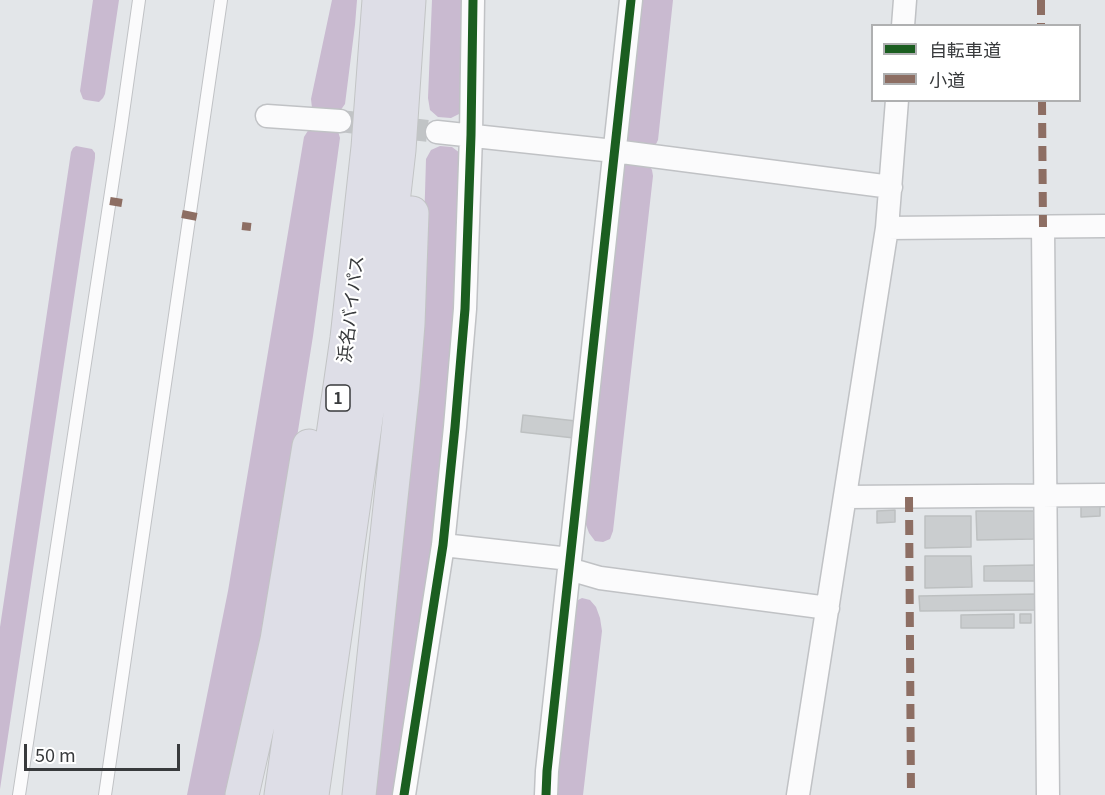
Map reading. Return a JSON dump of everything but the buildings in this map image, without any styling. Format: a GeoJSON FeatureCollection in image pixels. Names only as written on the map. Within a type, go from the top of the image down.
{"type":"FeatureCollection","features":[{"type":"Feature","properties":{"kind":"highway","name":"1"},"geometry":{"type":"LineString","coordinates":[[242,795],[277,640],[394,6]]}},
{"type":"Feature","properties":{"kind":"highway","name":"浜名バイパス"},"geometry":{"type":"LineString","coordinates":[[281,795],[348,328],[368,147],[394,6]]}},
{"type":"Feature","properties":{"kind":"highway","name":"浜名バイパス"},"geometry":{"type":"LineString","coordinates":[[312,795],[378,342],[399,150],[394,6]]}},
{"type":"Feature","properties":{"kind":"highway"},"geometry":{"type":"LineString","coordinates":[[359,795],[397,448],[408,324],[413,199],[394,6]]}},
{"type":"Feature","properties":{"kind":"street"},"geometry":{"type":"LineString","coordinates":[[404,795],[443,545],[455,427],[465,309],[473,0]]}},
{"type":"Feature","properties":{"kind":"street"},"geometry":{"type":"LineString","coordinates":[[546,795],[631,0]]}},
{"type":"Feature","properties":{"kind":"street"},"geometry":{"type":"LineString","coordinates":[[903,24],[905,0]]}},
{"type":"Feature","properties":{"kind":"street"},"geometry":{"type":"LineString","coordinates":[[798,795],[887,228],[897,102]]}},
{"type":"Feature","properties":{"kind":"street"},"geometry":{"type":"LineString","coordinates":[[267,116],[340,121]]}},
{"type":"Feature","properties":{"kind":"street"},"geometry":{"type":"LineString","coordinates":[[437,132],[614,151],[891,187]]}},
{"type":"Feature","properties":{"kind":"street"},"geometry":{"type":"LineString","coordinates":[[887,228],[1105,226]]}},
{"type":"Feature","properties":{"kind":"street"},"geometry":{"type":"LineString","coordinates":[[1043,227],[1048,795]]}},
{"type":"Feature","properties":{"kind":"street"},"geometry":{"type":"LineString","coordinates":[[845,497],[1105,495]]}},
{"type":"Feature","properties":{"kind":"street"},"geometry":{"type":"LineString","coordinates":[[443,545],[569,564],[600,578],[828,608]]}},
{"type":"Feature","properties":{"kind":"lane"},"geometry":{"type":"LineString","coordinates":[[19,795],[139,0]]}},
{"type":"Feature","properties":{"kind":"lane"},"geometry":{"type":"LineString","coordinates":[[105,795],[221,0]]}},
{"type":"Feature","properties":{"kind":"shaded area"},"geometry":{"type":"Polygon","coordinates":[[[93,0],[119,0],[105,94],[99,102],[83,99],[80,91],[93,0]]]}},
{"type":"Feature","properties":{"kind":"shaded area"},"geometry":{"type":"Polygon","coordinates":[[[332,0],[357,0],[345,104],[340,111],[312,108],[311,99],[332,0]]]}},
{"type":"Feature","properties":{"kind":"shaded area"},"geometry":{"type":"Polygon","coordinates":[[[432,0],[465,0],[461,113],[451,118],[438,117],[430,110],[428,98],[432,0]]]}},
{"type":"Feature","properties":{"kind":"shaded area"},"geometry":{"type":"Polygon","coordinates":[[[637,0],[673,0],[658,140],[655,146],[627,145],[622,134],[637,0]]]}},
{"type":"Feature","properties":{"kind":"shaded area"},"geometry":{"type":"Polygon","coordinates":[[[309,129],[338,131],[340,138],[313,336],[272,595],[229,795],[187,795],[228,591],[304,137],[309,129]]]}},
{"type":"Feature","properties":{"kind":"shaded area"},"geometry":{"type":"Polygon","coordinates":[[[76,146],[92,149],[95,158],[0,789],[0,627],[71,152],[76,146]]]}},
{"type":"Feature","properties":{"kind":"shaded area"},"geometry":{"type":"Polygon","coordinates":[[[440,146],[452,147],[460,153],[457,309],[435,544],[396,795],[372,795],[423,261],[426,159],[431,150],[440,146]]]}},
{"type":"Feature","properties":{"kind":"shaded area"},"geometry":{"type":"Polygon","coordinates":[[[626,161],[649,165],[653,176],[613,531],[610,539],[603,542],[595,541],[585,522],[618,171],[626,161]]]}},
{"type":"Feature","properties":{"kind":"shaded area"},"geometry":{"type":"Polygon","coordinates":[[[582,598],[590,600],[596,607],[602,631],[583,795],[552,795],[574,602],[582,598]]]}},
{"type":"Feature","properties":{"kind":"tunnel"},"geometry":{"type":"LineString","coordinates":[[340,121],[437,132]]}},
{"type":"Feature","properties":{"kind":"marked path"},"geometry":{"type":"LineString","coordinates":[[1041,0],[1041,24]]}},
{"type":"Feature","properties":{"kind":"marked path"},"geometry":{"type":"LineString","coordinates":[[1042,102],[1043,227]]}},
{"type":"Feature","properties":{"kind":"marked path"},"geometry":{"type":"LineString","coordinates":[[110,201],[122,203]]}},
{"type":"Feature","properties":{"kind":"marked path"},"geometry":{"type":"LineString","coordinates":[[182,214],[197,217]]}},
{"type":"Feature","properties":{"kind":"marked path"},"geometry":{"type":"LineString","coordinates":[[242,226],[251,227]]}},
{"type":"Feature","properties":{"kind":"marked path"},"geometry":{"type":"LineString","coordinates":[[909,497],[911,795]]}},
{"type":"Feature","properties":{"kind":"cycle path"},"geometry":{"type":"LineString","coordinates":[[404,795],[443,545],[455,427],[465,309],[473,0]]}},
{"type":"Feature","properties":{"kind":"cycle path"},"geometry":{"type":"LineString","coordinates":[[546,795],[631,0]]}}]}
